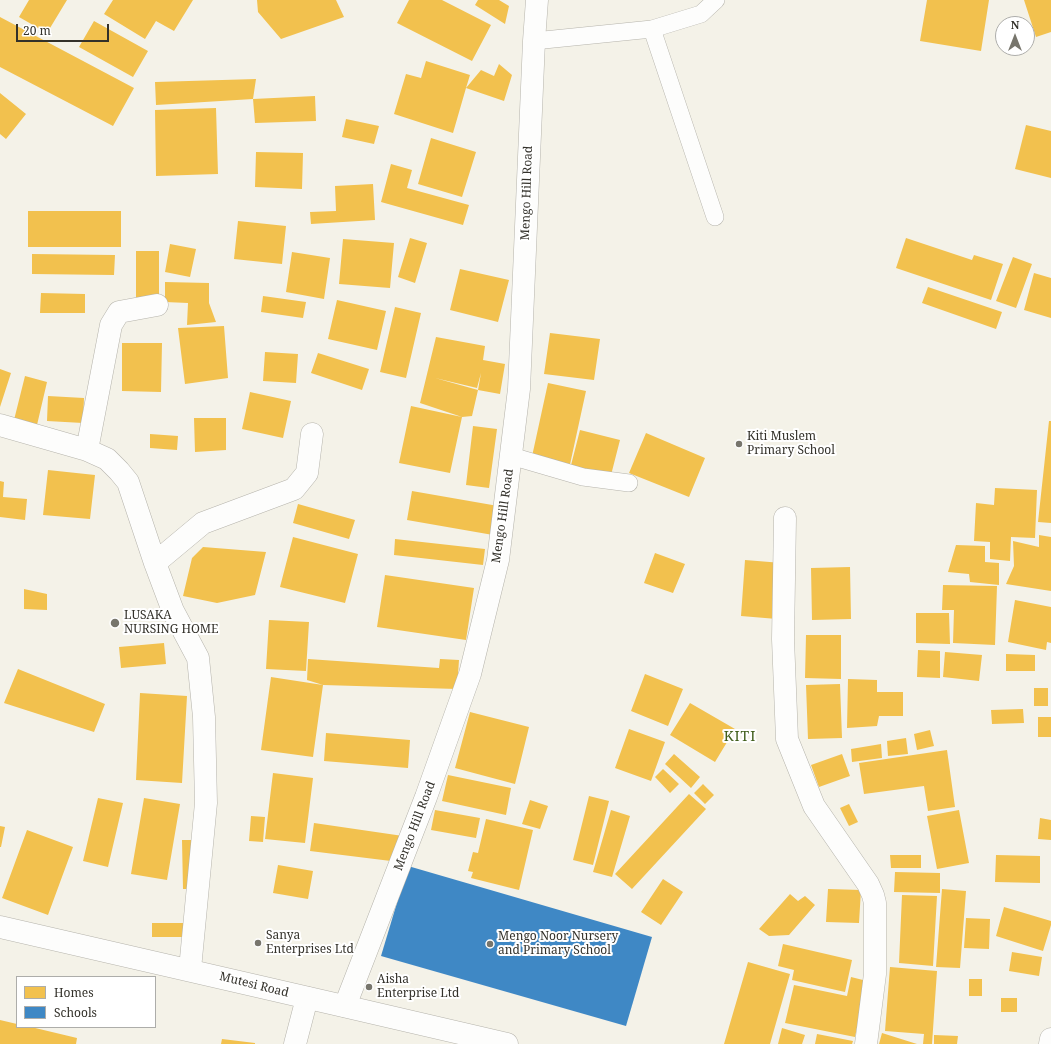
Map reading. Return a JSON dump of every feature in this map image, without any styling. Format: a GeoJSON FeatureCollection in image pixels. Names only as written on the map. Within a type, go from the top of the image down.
{"type":"FeatureCollection","features":[{"type":"Feature","properties":{"kind":"street","name":"Mengo Hill Road"},"geometry":{"type":"LineString","coordinates":[[345,1006],[426,797],[470,674],[498,560],[519,389],[537,0]]}},
{"type":"Feature","properties":{"kind":"street"},"geometry":{"type":"LineString","coordinates":[[87,450],[111,325],[119,312],[157,305]]}},
{"type":"Feature","properties":{"kind":"street"},"geometry":{"type":"LineString","coordinates":[[0,425],[87,450],[107,459],[119,471],[128,482],[172,611],[198,658],[204,717],[206,803],[190,969]]}},
{"type":"Feature","properties":{"kind":"street"},"geometry":{"type":"LineString","coordinates":[[155,564],[203,523],[294,489],[307,473],[312,434]]}},
{"type":"Feature","properties":{"kind":"street"},"geometry":{"type":"LineString","coordinates":[[785,518],[783,639],[788,739],[814,806],[868,884],[873,895],[875,903],[875,974],[866,1044]]}},
{"type":"Feature","properties":{"kind":"street","name":"Mutesi Road"},"geometry":{"type":"LineString","coordinates":[[0,927],[190,969],[345,1006],[464,1039],[507,1044]]}},
{"type":"Feature","properties":{"kind":"street"},"geometry":{"type":"LineString","coordinates":[[295,1044],[307,998]]}},
{"type":"Feature","properties":{"kind":"street"},"geometry":{"type":"LineString","coordinates":[[1050,1044],[1051,1039]]}},
{"type":"Feature","properties":{"kind":"lane"},"geometry":{"type":"LineString","coordinates":[[534,41],[652,29],[701,14],[716,0]]}},
{"type":"Feature","properties":{"kind":"lane"},"geometry":{"type":"LineString","coordinates":[[652,29],[715,217]]}},
{"type":"Feature","properties":{"kind":"lane"},"geometry":{"type":"LineString","coordinates":[[511,456],[583,477],[629,482]]}},
{"type":"Feature","properties":{"kind":"building: Homes"},"geometry":{"type":"Polygon","coordinates":[[[29,0],[67,0],[47,33],[19,17],[29,0]]]}},
{"type":"Feature","properties":{"kind":"building: Homes"},"geometry":{"type":"Polygon","coordinates":[[[113,0],[193,0],[174,31],[156,21],[145,39],[104,14],[113,0]]]}},
{"type":"Feature","properties":{"kind":"building: Homes"},"geometry":{"type":"Polygon","coordinates":[[[257,0],[336,0],[344,17],[281,39],[258,12],[257,0]]]}},
{"type":"Feature","properties":{"kind":"building: Homes"},"geometry":{"type":"Polygon","coordinates":[[[409,0],[442,0],[491,25],[472,61],[397,23],[409,0]]]}},
{"type":"Feature","properties":{"kind":"building: Homes"},"geometry":{"type":"Polygon","coordinates":[[[478,0],[499,0],[509,6],[505,24],[475,5],[478,0]]]}},
{"type":"Feature","properties":{"kind":"building: Homes"},"geometry":{"type":"Polygon","coordinates":[[[927,0],[989,0],[981,51],[920,41],[927,0]]]}},
{"type":"Feature","properties":{"kind":"building: Homes"},"geometry":{"type":"Polygon","coordinates":[[[1024,0],[1051,0],[1051,32],[1036,37],[1035,16],[1029,16],[1024,0]]]}},
{"type":"Feature","properties":{"kind":"building: Homes"},"geometry":{"type":"Polygon","coordinates":[[[0,17],[134,88],[113,126],[0,67],[0,17]]]}},
{"type":"Feature","properties":{"kind":"building: Homes"},"geometry":{"type":"Polygon","coordinates":[[[94,21],[148,51],[133,77],[79,47],[94,21]]]}},
{"type":"Feature","properties":{"kind":"building: Homes"},"geometry":{"type":"Polygon","coordinates":[[[426,61],[470,75],[453,133],[394,114],[406,74],[421,78],[426,61]]]}},
{"type":"Feature","properties":{"kind":"building: Homes"},"geometry":{"type":"Polygon","coordinates":[[[499,64],[512,75],[504,101],[466,88],[481,70],[494,76],[499,64]]]}},
{"type":"Feature","properties":{"kind":"building: Homes"},"geometry":{"type":"Polygon","coordinates":[[[256,79],[253,99],[156,105],[155,82],[256,79]]]}},
{"type":"Feature","properties":{"kind":"building: Homes"},"geometry":{"type":"Polygon","coordinates":[[[0,93],[26,114],[6,139],[0,134],[0,93]]]}},
{"type":"Feature","properties":{"kind":"building: Homes"},"geometry":{"type":"Polygon","coordinates":[[[315,96],[316,121],[255,123],[253,99],[315,96]]]}},
{"type":"Feature","properties":{"kind":"building: Homes"},"geometry":{"type":"Polygon","coordinates":[[[216,108],[218,174],[156,176],[155,110],[216,108]]]}},
{"type":"Feature","properties":{"kind":"building: Homes"},"geometry":{"type":"Polygon","coordinates":[[[346,119],[379,126],[374,144],[342,137],[346,119]]]}},
{"type":"Feature","properties":{"kind":"building: Homes"},"geometry":{"type":"Polygon","coordinates":[[[1026,125],[1051,131],[1051,178],[1015,169],[1026,125]]]}},
{"type":"Feature","properties":{"kind":"building: Homes"},"geometry":{"type":"Polygon","coordinates":[[[431,138],[476,152],[462,197],[418,184],[431,138]]]}},
{"type":"Feature","properties":{"kind":"building: Homes"},"geometry":{"type":"Polygon","coordinates":[[[256,152],[303,153],[302,189],[255,187],[256,152]]]}},
{"type":"Feature","properties":{"kind":"building: Homes"},"geometry":{"type":"Polygon","coordinates":[[[391,164],[412,170],[407,188],[469,205],[463,225],[381,202],[391,164]]]}},
{"type":"Feature","properties":{"kind":"building: Homes"},"geometry":{"type":"Polygon","coordinates":[[[373,184],[375,220],[311,224],[310,212],[336,211],[335,186],[373,184]]]}},
{"type":"Feature","properties":{"kind":"building: Homes"},"geometry":{"type":"Polygon","coordinates":[[[28,211],[121,211],[121,247],[28,247],[28,211]]]}},
{"type":"Feature","properties":{"kind":"building: Homes"},"geometry":{"type":"Polygon","coordinates":[[[238,221],[286,226],[282,264],[234,259],[238,221]]]}},
{"type":"Feature","properties":{"kind":"building: Homes"},"geometry":{"type":"Polygon","coordinates":[[[410,238],[427,243],[415,283],[398,277],[410,238]]]}},
{"type":"Feature","properties":{"kind":"building: Homes"},"geometry":{"type":"Polygon","coordinates":[[[906,238],[972,260],[974,255],[1003,264],[991,300],[896,268],[906,238]]]}},
{"type":"Feature","properties":{"kind":"building: Homes"},"geometry":{"type":"Polygon","coordinates":[[[343,239],[394,243],[390,288],[339,284],[343,239]]]}},
{"type":"Feature","properties":{"kind":"building: Homes"},"geometry":{"type":"Polygon","coordinates":[[[170,244],[196,249],[190,277],[165,272],[170,244]]]}},
{"type":"Feature","properties":{"kind":"building: Homes"},"geometry":{"type":"Polygon","coordinates":[[[136,251],[159,251],[159,300],[136,300],[136,251]]]}},
{"type":"Feature","properties":{"kind":"building: Homes"},"geometry":{"type":"Polygon","coordinates":[[[292,252],[330,258],[324,299],[286,292],[292,252]]]}},
{"type":"Feature","properties":{"kind":"building: Homes"},"geometry":{"type":"Polygon","coordinates":[[[32,254],[115,255],[114,275],[32,274],[32,254]]]}},
{"type":"Feature","properties":{"kind":"building: Homes"},"geometry":{"type":"Polygon","coordinates":[[[1013,257],[1032,264],[1016,308],[996,301],[1013,257]]]}},
{"type":"Feature","properties":{"kind":"building: Homes"},"geometry":{"type":"Polygon","coordinates":[[[460,269],[509,280],[498,322],[450,310],[460,269]]]}},
{"type":"Feature","properties":{"kind":"building: Homes"},"geometry":{"type":"Polygon","coordinates":[[[1034,273],[1051,278],[1051,318],[1024,310],[1034,273]]]}},
{"type":"Feature","properties":{"kind":"building: Homes"},"geometry":{"type":"Polygon","coordinates":[[[165,282],[209,283],[209,303],[216,322],[187,325],[188,303],[165,302],[165,282]]]}},
{"type":"Feature","properties":{"kind":"building: Homes"},"geometry":{"type":"Polygon","coordinates":[[[928,287],[1002,312],[996,329],[922,303],[928,287]]]}},
{"type":"Feature","properties":{"kind":"building: Homes"},"geometry":{"type":"Polygon","coordinates":[[[41,293],[85,294],[85,313],[40,313],[41,293]]]}},
{"type":"Feature","properties":{"kind":"building: Homes"},"geometry":{"type":"Polygon","coordinates":[[[263,296],[306,302],[303,318],[261,312],[263,296]]]}},
{"type":"Feature","properties":{"kind":"building: Homes"},"geometry":{"type":"Polygon","coordinates":[[[337,300],[386,311],[377,350],[328,339],[337,300]]]}},
{"type":"Feature","properties":{"kind":"building: Homes"},"geometry":{"type":"Polygon","coordinates":[[[395,307],[421,313],[406,378],[380,372],[395,307]]]}},
{"type":"Feature","properties":{"kind":"building: Homes"},"geometry":{"type":"Polygon","coordinates":[[[224,326],[228,378],[185,384],[178,328],[224,326]]]}},
{"type":"Feature","properties":{"kind":"building: Homes"},"geometry":{"type":"Polygon","coordinates":[[[550,333],[600,339],[594,380],[544,374],[550,333]]]}},
{"type":"Feature","properties":{"kind":"building: Homes"},"geometry":{"type":"Polygon","coordinates":[[[436,337],[485,346],[483,360],[505,364],[500,394],[478,390],[472,416],[462,417],[420,403],[436,337]],[[481,373],[477,388],[435,378],[478,390],[481,373]]]}},
{"type":"Feature","properties":{"kind":"building: Homes"},"geometry":{"type":"Polygon","coordinates":[[[122,343],[162,343],[161,392],[122,391],[122,343]]]}},
{"type":"Feature","properties":{"kind":"building: Homes"},"geometry":{"type":"Polygon","coordinates":[[[265,352],[298,354],[296,383],[263,381],[265,352]]]}},
{"type":"Feature","properties":{"kind":"building: Homes"},"geometry":{"type":"Polygon","coordinates":[[[318,353],[369,369],[362,390],[311,373],[318,353]]]}},
{"type":"Feature","properties":{"kind":"building: Homes"},"geometry":{"type":"Polygon","coordinates":[[[0,369],[11,373],[0,407],[0,369]]]}},
{"type":"Feature","properties":{"kind":"building: Homes"},"geometry":{"type":"Polygon","coordinates":[[[25,376],[47,382],[37,425],[14,420],[25,376]]]}},
{"type":"Feature","properties":{"kind":"building: Homes"},"geometry":{"type":"Polygon","coordinates":[[[548,383],[586,391],[569,469],[531,461],[548,383]]]}},
{"type":"Feature","properties":{"kind":"building: Homes"},"geometry":{"type":"Polygon","coordinates":[[[250,392],[291,401],[283,438],[242,429],[250,392]]]}},
{"type":"Feature","properties":{"kind":"building: Homes"},"geometry":{"type":"Polygon","coordinates":[[[48,396],[84,398],[83,423],[47,421],[48,396]]]}},
{"type":"Feature","properties":{"kind":"building: Homes"},"geometry":{"type":"Polygon","coordinates":[[[411,406],[462,417],[450,473],[399,463],[411,406]]]}},
{"type":"Feature","properties":{"kind":"building: Homes"},"geometry":{"type":"Polygon","coordinates":[[[194,418],[226,418],[226,450],[195,452],[194,418]]]}},
{"type":"Feature","properties":{"kind":"building: Homes"},"geometry":{"type":"Polygon","coordinates":[[[1049,421],[1051,421],[1051,523],[1038,522],[1049,421]]]}},
{"type":"Feature","properties":{"kind":"building: Homes"},"geometry":{"type":"Polygon","coordinates":[[[473,426],[497,429],[489,488],[466,485],[473,426]]]}},
{"type":"Feature","properties":{"kind":"building: Homes"},"geometry":{"type":"Polygon","coordinates":[[[580,430],[620,440],[610,479],[570,469],[580,430]]]}},
{"type":"Feature","properties":{"kind":"building: Homes"},"geometry":{"type":"Polygon","coordinates":[[[646,433],[705,458],[689,497],[629,473],[646,433]]]}},
{"type":"Feature","properties":{"kind":"building: Homes"},"geometry":{"type":"Polygon","coordinates":[[[150,434],[178,436],[177,450],[150,448],[150,434]]]}},
{"type":"Feature","properties":{"kind":"building: Homes"},"geometry":{"type":"Polygon","coordinates":[[[48,470],[95,475],[90,519],[43,515],[48,470]]]}},
{"type":"Feature","properties":{"kind":"building: Homes"},"geometry":{"type":"Polygon","coordinates":[[[0,481],[4,482],[3,497],[27,499],[25,520],[0,517],[0,481]]]}},
{"type":"Feature","properties":{"kind":"building: Homes"},"geometry":{"type":"Polygon","coordinates":[[[995,488],[1037,490],[1035,538],[1011,537],[1010,561],[990,559],[990,542],[974,541],[976,503],[994,505],[995,488]]]}},
{"type":"Feature","properties":{"kind":"building: Homes"},"geometry":{"type":"Polygon","coordinates":[[[412,491],[498,506],[493,535],[407,520],[412,491]]]}},
{"type":"Feature","properties":{"kind":"building: Homes"},"geometry":{"type":"Polygon","coordinates":[[[298,504],[355,520],[349,539],[293,523],[298,504]]]}},
{"type":"Feature","properties":{"kind":"building: Homes"},"geometry":{"type":"Polygon","coordinates":[[[1039,535],[1051,537],[1051,591],[1006,584],[1014,566],[1013,541],[1039,547],[1039,535]]]}},
{"type":"Feature","properties":{"kind":"building: Homes"},"geometry":{"type":"Polygon","coordinates":[[[293,537],[358,554],[345,603],[280,587],[293,537]]]}},
{"type":"Feature","properties":{"kind":"building: Homes"},"geometry":{"type":"Polygon","coordinates":[[[395,539],[485,549],[483,565],[394,555],[395,539]]]}},
{"type":"Feature","properties":{"kind":"building: Homes"},"geometry":{"type":"Polygon","coordinates":[[[956,545],[985,546],[985,562],[999,563],[999,585],[970,582],[969,574],[948,572],[956,545]]]}},
{"type":"Feature","properties":{"kind":"building: Homes"},"geometry":{"type":"Polygon","coordinates":[[[203,547],[266,552],[255,595],[217,603],[183,596],[192,558],[203,547]]]}},
{"type":"Feature","properties":{"kind":"building: Homes"},"geometry":{"type":"Polygon","coordinates":[[[655,553],[685,564],[673,593],[644,583],[655,553]]]}},
{"type":"Feature","properties":{"kind":"building: Homes"},"geometry":{"type":"Polygon","coordinates":[[[745,560],[782,563],[777,619],[741,616],[745,560]]]}},
{"type":"Feature","properties":{"kind":"building: Homes"},"geometry":{"type":"Polygon","coordinates":[[[850,567],[851,619],[812,620],[811,568],[850,567]]]}},
{"type":"Feature","properties":{"kind":"building: Homes"},"geometry":{"type":"Polygon","coordinates":[[[385,575],[474,588],[466,640],[377,627],[385,575]]]}},
{"type":"Feature","properties":{"kind":"building: Homes"},"geometry":{"type":"Polygon","coordinates":[[[943,585],[997,586],[995,645],[953,643],[954,610],[942,610],[943,585]]]}},
{"type":"Feature","properties":{"kind":"building: Homes"},"geometry":{"type":"Polygon","coordinates":[[[24,589],[47,594],[47,610],[24,609],[24,589]]]}},
{"type":"Feature","properties":{"kind":"building: Homes"},"geometry":{"type":"Polygon","coordinates":[[[1015,600],[1051,607],[1051,643],[1047,642],[1046,650],[1008,642],[1015,600]]]}},
{"type":"Feature","properties":{"kind":"building: Homes"},"geometry":{"type":"Polygon","coordinates":[[[916,613],[949,613],[950,644],[916,643],[916,613]]]}},
{"type":"Feature","properties":{"kind":"building: Homes"},"geometry":{"type":"Polygon","coordinates":[[[269,620],[309,622],[306,671],[266,669],[269,620]]]}},
{"type":"Feature","properties":{"kind":"building: Homes"},"geometry":{"type":"Polygon","coordinates":[[[806,635],[841,635],[841,679],[805,678],[806,635]]]}},
{"type":"Feature","properties":{"kind":"building: Homes"},"geometry":{"type":"Polygon","coordinates":[[[164,643],[166,664],[121,668],[119,647],[164,643]]]}},
{"type":"Feature","properties":{"kind":"building: Homes"},"geometry":{"type":"Polygon","coordinates":[[[918,650],[940,651],[940,678],[917,677],[918,650]]]}},
{"type":"Feature","properties":{"kind":"building: Homes"},"geometry":{"type":"Polygon","coordinates":[[[945,652],[982,655],[979,681],[943,677],[945,652]]]}},
{"type":"Feature","properties":{"kind":"building: Homes"},"geometry":{"type":"Polygon","coordinates":[[[1006,654],[1035,655],[1035,671],[1006,671],[1006,654]]]}},
{"type":"Feature","properties":{"kind":"building: Homes"},"geometry":{"type":"Polygon","coordinates":[[[308,659],[439,668],[440,659],[459,660],[457,689],[323,685],[307,680],[308,659]]]}},
{"type":"Feature","properties":{"kind":"building: Homes"},"geometry":{"type":"Polygon","coordinates":[[[18,669],[105,704],[94,732],[4,703],[18,669]]]}},
{"type":"Feature","properties":{"kind":"building: Homes"},"geometry":{"type":"Polygon","coordinates":[[[645,674],[683,689],[668,726],[631,711],[645,674]]]}},
{"type":"Feature","properties":{"kind":"building: Homes"},"geometry":{"type":"Polygon","coordinates":[[[271,677],[323,685],[313,757],[261,750],[271,677]]]}},
{"type":"Feature","properties":{"kind":"building: Homes"},"geometry":{"type":"Polygon","coordinates":[[[848,679],[877,680],[877,692],[903,692],[903,716],[879,716],[877,726],[847,728],[848,679]]]}},
{"type":"Feature","properties":{"kind":"building: Homes"},"geometry":{"type":"Polygon","coordinates":[[[840,684],[842,738],[808,739],[806,685],[840,684]]]}},
{"type":"Feature","properties":{"kind":"building: Homes"},"geometry":{"type":"Polygon","coordinates":[[[1034,688],[1048,688],[1048,706],[1034,706],[1034,688]]]}},
{"type":"Feature","properties":{"kind":"building: Homes"},"geometry":{"type":"Polygon","coordinates":[[[140,693],[187,696],[182,783],[136,780],[140,693]]]}},
{"type":"Feature","properties":{"kind":"building: Homes"},"geometry":{"type":"Polygon","coordinates":[[[690,703],[735,729],[715,762],[670,735],[690,703]]]}},
{"type":"Feature","properties":{"kind":"building: Homes"},"geometry":{"type":"Polygon","coordinates":[[[1023,709],[1024,723],[992,724],[991,710],[1023,709]]]}},
{"type":"Feature","properties":{"kind":"building: Homes"},"geometry":{"type":"Polygon","coordinates":[[[470,712],[529,727],[515,784],[455,768],[470,712]]]}},
{"type":"Feature","properties":{"kind":"building: Homes"},"geometry":{"type":"Polygon","coordinates":[[[1038,717],[1051,717],[1051,737],[1038,737],[1038,717]]]}},
{"type":"Feature","properties":{"kind":"building: Homes"},"geometry":{"type":"Polygon","coordinates":[[[629,729],[665,742],[651,781],[615,768],[629,729]]]}},
{"type":"Feature","properties":{"kind":"building: Homes"},"geometry":{"type":"Polygon","coordinates":[[[930,730],[934,746],[917,750],[914,734],[930,730]]]}},
{"type":"Feature","properties":{"kind":"building: Homes"},"geometry":{"type":"Polygon","coordinates":[[[326,733],[410,740],[408,768],[324,761],[326,733]]]}},
{"type":"Feature","properties":{"kind":"building: Homes"},"geometry":{"type":"Polygon","coordinates":[[[906,738],[908,754],[888,756],[887,741],[906,738]]]}},
{"type":"Feature","properties":{"kind":"building: Homes"},"geometry":{"type":"Polygon","coordinates":[[[881,744],[882,758],[852,762],[851,749],[881,744]]]}},
{"type":"Feature","properties":{"kind":"building: Homes"},"geometry":{"type":"Polygon","coordinates":[[[947,750],[955,807],[928,811],[924,786],[864,794],[859,763],[947,750]]]}},
{"type":"Feature","properties":{"kind":"building: Homes"},"geometry":{"type":"Polygon","coordinates":[[[674,754],[700,777],[691,788],[665,764],[674,754]]]}},
{"type":"Feature","properties":{"kind":"building: Homes"},"geometry":{"type":"Polygon","coordinates":[[[842,754],[850,776],[819,787],[811,765],[842,754]]]}},
{"type":"Feature","properties":{"kind":"building: Homes"},"geometry":{"type":"Polygon","coordinates":[[[663,769],[679,784],[670,793],[655,777],[663,769]]]}},
{"type":"Feature","properties":{"kind":"building: Homes"},"geometry":{"type":"Polygon","coordinates":[[[273,773],[313,778],[305,843],[265,839],[273,773]]]}},
{"type":"Feature","properties":{"kind":"building: Homes"},"geometry":{"type":"Polygon","coordinates":[[[448,775],[511,788],[506,815],[442,801],[448,775]]]}},
{"type":"Feature","properties":{"kind":"building: Homes"},"geometry":{"type":"Polygon","coordinates":[[[703,784],[714,795],[705,804],[694,793],[703,784]]]}},
{"type":"Feature","properties":{"kind":"building: Homes"},"geometry":{"type":"Polygon","coordinates":[[[689,794],[706,809],[632,889],[615,874],[689,794]]]}},
{"type":"Feature","properties":{"kind":"building: Homes"},"geometry":{"type":"Polygon","coordinates":[[[589,796],[609,801],[593,865],[573,860],[589,796]]]}},
{"type":"Feature","properties":{"kind":"building: Homes"},"geometry":{"type":"Polygon","coordinates":[[[98,798],[123,803],[108,867],[83,861],[98,798]]]}},
{"type":"Feature","properties":{"kind":"building: Homes"},"geometry":{"type":"Polygon","coordinates":[[[144,798],[180,804],[167,880],[131,874],[144,798]]]}},
{"type":"Feature","properties":{"kind":"building: Homes"},"geometry":{"type":"Polygon","coordinates":[[[530,800],[548,806],[540,829],[522,824],[530,800]]]}},
{"type":"Feature","properties":{"kind":"building: Homes"},"geometry":{"type":"Polygon","coordinates":[[[849,804],[858,822],[849,826],[840,808],[849,804]]]}},
{"type":"Feature","properties":{"kind":"building: Homes"},"geometry":{"type":"Polygon","coordinates":[[[435,810],[480,818],[476,838],[431,830],[435,810]]]}},
{"type":"Feature","properties":{"kind":"building: Homes"},"geometry":{"type":"Polygon","coordinates":[[[611,810],[630,816],[612,877],[593,872],[611,810]]]}},
{"type":"Feature","properties":{"kind":"building: Homes"},"geometry":{"type":"Polygon","coordinates":[[[959,810],[969,863],[937,869],[927,816],[959,810]]]}},
{"type":"Feature","properties":{"kind":"building: Homes"},"geometry":{"type":"Polygon","coordinates":[[[251,816],[265,817],[263,842],[249,841],[251,816]]]}},
{"type":"Feature","properties":{"kind":"building: Homes"},"geometry":{"type":"Polygon","coordinates":[[[1040,818],[1051,820],[1051,840],[1038,839],[1040,818]]]}},
{"type":"Feature","properties":{"kind":"building: Homes"},"geometry":{"type":"Polygon","coordinates":[[[486,819],[533,830],[519,890],[471,878],[473,872],[468,871],[473,852],[478,853],[486,819]]]}},
{"type":"Feature","properties":{"kind":"building: Homes"},"geometry":{"type":"Polygon","coordinates":[[[314,823],[403,836],[399,862],[310,851],[314,823]]]}},
{"type":"Feature","properties":{"kind":"building: Homes"},"geometry":{"type":"Polygon","coordinates":[[[0,826],[5,827],[1,847],[0,847],[0,826]]]}},
{"type":"Feature","properties":{"kind":"building: Homes"},"geometry":{"type":"Polygon","coordinates":[[[27,830],[73,847],[48,915],[2,898],[27,830]]]}},
{"type":"Feature","properties":{"kind":"building: Homes"},"geometry":{"type":"Polygon","coordinates":[[[182,840],[197,840],[197,889],[183,889],[182,840]]]}},
{"type":"Feature","properties":{"kind":"building: Homes"},"geometry":{"type":"Polygon","coordinates":[[[890,855],[921,855],[921,868],[891,868],[890,855]]]}},
{"type":"Feature","properties":{"kind":"building: Homes"},"geometry":{"type":"Polygon","coordinates":[[[996,855],[1040,856],[1040,883],[995,882],[996,855]]]}},
{"type":"Feature","properties":{"kind":"building: Homes"},"geometry":{"type":"Polygon","coordinates":[[[278,865],[313,871],[308,899],[273,893],[278,865]]]}},
{"type":"Feature","properties":{"kind":"building: Homes"},"geometry":{"type":"Polygon","coordinates":[[[895,872],[940,873],[940,893],[894,892],[895,872]]]}},
{"type":"Feature","properties":{"kind":"building: Homes"},"geometry":{"type":"Polygon","coordinates":[[[663,879],[683,892],[661,925],[641,912],[663,879]]]}},
{"type":"Feature","properties":{"kind":"building: Homes"},"geometry":{"type":"Polygon","coordinates":[[[828,889],[861,890],[859,923],[826,922],[828,889]]]}},
{"type":"Feature","properties":{"kind":"building: Homes"},"geometry":{"type":"Polygon","coordinates":[[[942,889],[966,891],[960,968],[936,967],[942,889]]]}},
{"type":"Feature","properties":{"kind":"building: Homes"},"geometry":{"type":"Polygon","coordinates":[[[790,894],[798,901],[805,896],[815,905],[789,935],[769,936],[759,929],[790,894]]]}},
{"type":"Feature","properties":{"kind":"building: Homes"},"geometry":{"type":"Polygon","coordinates":[[[902,895],[937,896],[933,966],[899,963],[902,895]]]}},
{"type":"Feature","properties":{"kind":"building: Homes"},"geometry":{"type":"Polygon","coordinates":[[[1004,907],[1051,921],[1043,951],[996,936],[1004,907]]]}},
{"type":"Feature","properties":{"kind":"building: Homes"},"geometry":{"type":"Polygon","coordinates":[[[966,918],[990,919],[989,949],[964,948],[966,918]]]}},
{"type":"Feature","properties":{"kind":"building: Homes"},"geometry":{"type":"Polygon","coordinates":[[[152,923],[185,923],[185,937],[152,937],[152,923]]]}},
{"type":"Feature","properties":{"kind":"building: Homes"},"geometry":{"type":"Polygon","coordinates":[[[783,944],[852,960],[845,992],[792,980],[794,970],[778,966],[783,944]]]}},
{"type":"Feature","properties":{"kind":"building: Homes"},"geometry":{"type":"Polygon","coordinates":[[[1012,952],[1042,957],[1039,976],[1009,971],[1012,952]]]}},
{"type":"Feature","properties":{"kind":"building: Homes"},"geometry":{"type":"Polygon","coordinates":[[[748,962],[790,974],[770,1044],[724,1044],[748,962]]]}},
{"type":"Feature","properties":{"kind":"building: Homes"},"geometry":{"type":"Polygon","coordinates":[[[890,967],[937,971],[932,1044],[923,1044],[924,1034],[885,1031],[890,967]]]}},
{"type":"Feature","properties":{"kind":"building: Homes"},"geometry":{"type":"Polygon","coordinates":[[[851,977],[867,981],[855,1037],[785,1023],[794,985],[847,996],[851,977]]]}},
{"type":"Feature","properties":{"kind":"building: Homes"},"geometry":{"type":"Polygon","coordinates":[[[969,979],[982,979],[982,996],[969,996],[969,979]]]}},
{"type":"Feature","properties":{"kind":"building: Homes"},"geometry":{"type":"Polygon","coordinates":[[[1001,998],[1017,998],[1017,1012],[1001,1012],[1001,998]]]}},
{"type":"Feature","properties":{"kind":"building: Homes"},"geometry":{"type":"Polygon","coordinates":[[[0,1020],[16,1024],[16,1028],[35,1028],[77,1038],[76,1044],[0,1044],[0,1020]]]}},
{"type":"Feature","properties":{"kind":"building: Homes"},"geometry":{"type":"Polygon","coordinates":[[[782,1028],[805,1035],[802,1044],[778,1044],[782,1028]]]}},
{"type":"Feature","properties":{"kind":"building: Homes"},"geometry":{"type":"Polygon","coordinates":[[[882,1033],[917,1044],[879,1044],[882,1033]]]}},
{"type":"Feature","properties":{"kind":"building: Homes"},"geometry":{"type":"Polygon","coordinates":[[[817,1034],[853,1041],[852,1044],[815,1044],[817,1034]]]}},
{"type":"Feature","properties":{"kind":"building: Homes"},"geometry":{"type":"Polygon","coordinates":[[[934,1035],[958,1036],[957,1044],[934,1044],[934,1035]]]}},
{"type":"Feature","properties":{"kind":"building: Homes"},"geometry":{"type":"Polygon","coordinates":[[[222,1039],[255,1043],[255,1044],[221,1044],[222,1039]]]}},
{"type":"Feature","properties":{"kind":"building: Schools"},"geometry":{"type":"Polygon","coordinates":[[[408,866],[652,937],[626,1026],[381,956],[408,866]]]}},
{"type":"Feature","properties":{"kind":"place","name":"Kiti Muslem Primary School"},"geometry":{"type":"Point","coordinates":[739,444]}},
{"type":"Feature","properties":{"kind":"place","name":"LUSAKA NURSING HOME"},"geometry":{"type":"Point","coordinates":[115,623]}},
{"type":"Feature","properties":{"kind":"place","name":"Sanya Enterprises Ltd"},"geometry":{"type":"Point","coordinates":[258,943]}},
{"type":"Feature","properties":{"kind":"place","name":"Mengo Noor Nursery and Primary School"},"geometry":{"type":"Point","coordinates":[490,944]}},
{"type":"Feature","properties":{"kind":"place","name":"Aisha Enterprise Ltd"},"geometry":{"type":"Point","coordinates":[369,987]}},
{"type":"Feature","properties":{"kind":"district","name":"KITI"},"geometry":{"type":"Point","coordinates":[740,737]}}]}
